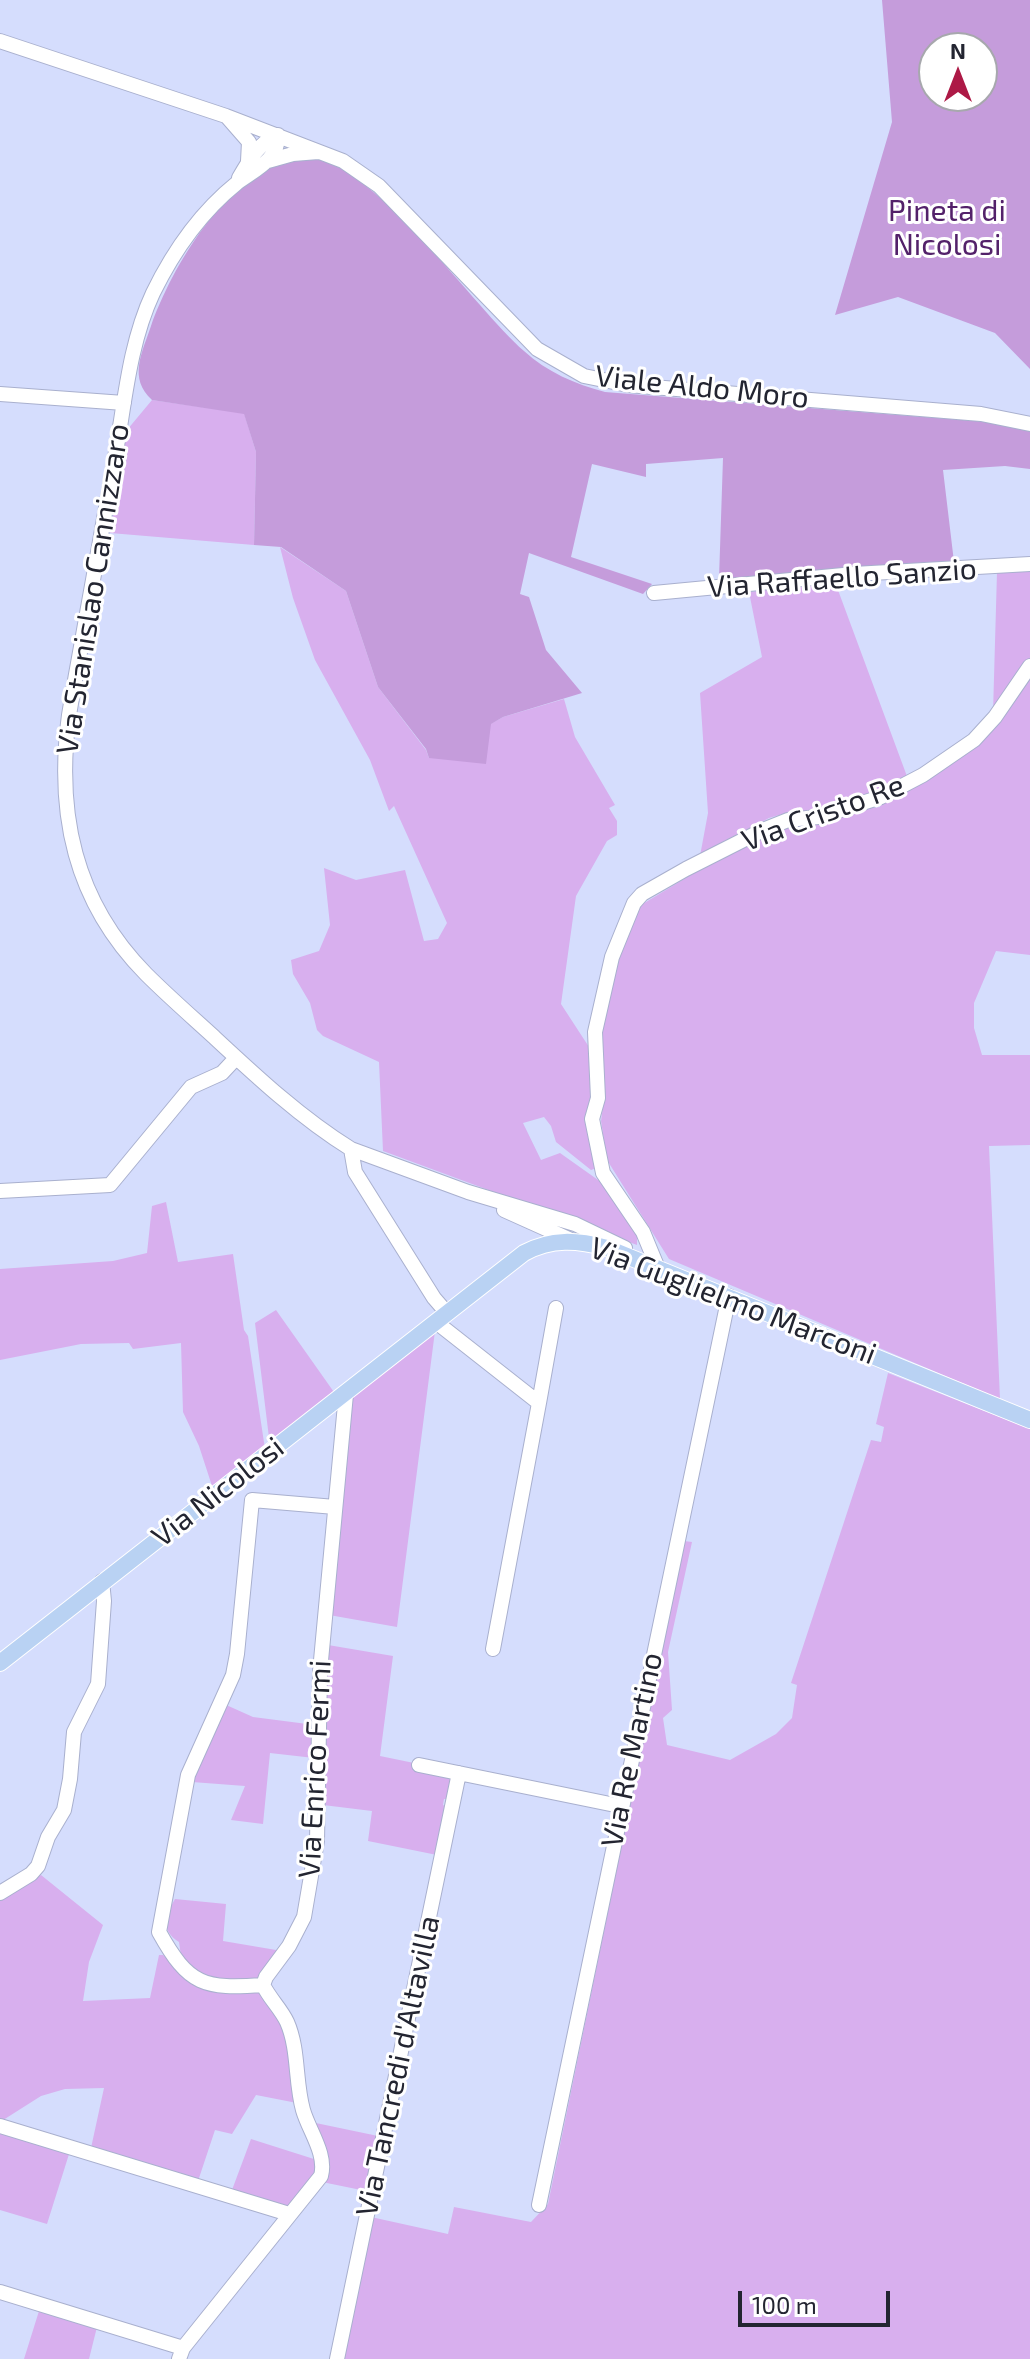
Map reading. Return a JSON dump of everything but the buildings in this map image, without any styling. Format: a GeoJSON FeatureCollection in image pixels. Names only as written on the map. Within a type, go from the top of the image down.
{"type":"FeatureCollection","features":[{"type":"Feature","properties":{"kind":"main road","name":"Via Guglielmo Marconi"},"geometry":{"type":"LineString","coordinates":[[441,1318],[524,1253],[539,1245],[573,1241],[607,1248],[657,1266],[1030,1420]]}},
{"type":"Feature","properties":{"kind":"main road","name":"Via Nicolosi"},"geometry":{"type":"LineString","coordinates":[[0,1663],[441,1318]]}},
{"type":"Feature","properties":{"kind":"street","name":"Viale Aldo Moro"},"geometry":{"type":"LineString","coordinates":[[0,41],[226,116],[343,161],[379,186],[523,337],[551,359],[584,376],[628,385],[981,414],[1030,424]]}},
{"type":"Feature","properties":{"kind":"street"},"geometry":{"type":"LineString","coordinates":[[226,116],[249,142],[248,162]]}},
{"type":"Feature","properties":{"kind":"street"},"geometry":{"type":"LineString","coordinates":[[278,135],[276,151],[235,185],[248,162],[271,137],[278,135]]}},
{"type":"Feature","properties":{"kind":"street"},"geometry":{"type":"LineString","coordinates":[[267,161],[293,154],[325,152]]}},
{"type":"Feature","properties":{"kind":"street","name":"Via Stanislao Cannizzaro"},"geometry":{"type":"LineString","coordinates":[[235,185],[197,223],[177,251],[152,295],[133,355],[69,715],[63,771],[68,823],[86,882],[124,948],[145,973],[236,1058],[318,1128],[351,1149],[468,1192]]}},
{"type":"Feature","properties":{"kind":"street"},"geometry":{"type":"LineString","coordinates":[[0,394],[124,403]]}},
{"type":"Feature","properties":{"kind":"street","name":"Via Raffaello Sanzio"},"geometry":{"type":"LineString","coordinates":[[654,593],[854,574],[1030,564]]}},
{"type":"Feature","properties":{"kind":"street","name":"Via Cristo Re"},"geometry":{"type":"LineString","coordinates":[[657,1266],[643,1232],[603,1173],[592,1119],[598,1098],[595,1032],[612,957],[634,903],[642,894],[686,869],[763,830],[788,820],[818,817],[881,797],[923,775],[974,740],[995,717],[1030,666]]}},
{"type":"Feature","properties":{"kind":"street"},"geometry":{"type":"LineString","coordinates":[[0,1191],[110,1185],[191,1087],[222,1073],[236,1058]]}},
{"type":"Feature","properties":{"kind":"street"},"geometry":{"type":"LineString","coordinates":[[351,1149],[355,1172],[434,1298],[441,1318],[539,1403]]}},
{"type":"Feature","properties":{"kind":"street"},"geometry":{"type":"LineString","coordinates":[[468,1192],[575,1224],[657,1266]]}},
{"type":"Feature","properties":{"kind":"street"},"geometry":{"type":"LineString","coordinates":[[468,1192],[573,1241]]}},
{"type":"Feature","properties":{"kind":"street","name":"Via Re Martino"},"geometry":{"type":"LineString","coordinates":[[539,2205],[729,1296]]}},
{"type":"Feature","properties":{"kind":"street"},"geometry":{"type":"LineString","coordinates":[[493,1649],[556,1308]]}},
{"type":"Feature","properties":{"kind":"street","name":"Via Enrico Fermi"},"geometry":{"type":"LineString","coordinates":[[263,1985],[304,1917],[317,1841],[320,1671],[346,1394]]}},
{"type":"Feature","properties":{"kind":"street"},"geometry":{"type":"LineString","coordinates":[[0,2292],[181,2354],[321,2176],[323,2163],[303,2112],[293,2039],[287,2021],[269,1999],[263,1985],[216,1987],[200,1980],[182,1967],[159,1932],[188,1775],[233,1675],[252,1500],[335,1507]]}},
{"type":"Feature","properties":{"kind":"street"},"geometry":{"type":"LineString","coordinates":[[0,1893],[31,1874],[38,1866],[48,1837],[64,1810],[74,1732],[98,1684],[104,1601],[102,1581]]}},
{"type":"Feature","properties":{"kind":"street"},"geometry":{"type":"LineString","coordinates":[[419,1765],[620,1806]]}},
{"type":"Feature","properties":{"kind":"street","name":"Via Tancredi d'Altavilla"},"geometry":{"type":"LineString","coordinates":[[337,2359],[459,1773]]}},
{"type":"Feature","properties":{"kind":"street"},"geometry":{"type":"LineString","coordinates":[[0,2126],[289,2214]]}},
{"type":"Feature","properties":{"kind":"shaded area"},"geometry":{"type":"Polygon","coordinates":[[[152,400],[244,413],[256,452],[254,545],[110,533],[127,430],[152,400]]]}},
{"type":"Feature","properties":{"kind":"shaded area"},"geometry":{"type":"Polygon","coordinates":[[[280,547],[346,591],[378,687],[429,758],[503,717],[564,699],[575,737],[615,805],[609,808],[617,821],[617,835],[607,841],[576,896],[561,1004],[589,1047],[599,1167],[591,1170],[556,1142],[551,1126],[544,1117],[523,1123],[541,1160],[560,1153],[608,1187],[637,1234],[637,1245],[383,1151],[379,1062],[323,1036],[317,1030],[310,1003],[293,974],[291,960],[319,951],[330,925],[324,868],[356,880],[405,870],[424,941],[438,939],[447,923],[394,806],[389,811],[370,760],[315,660],[293,598],[280,547]]]}},
{"type":"Feature","properties":{"kind":"shaded area"},"geometry":{"type":"Polygon","coordinates":[[[997,572],[1030,572],[1030,661],[993,713],[997,572]]]}},
{"type":"Feature","properties":{"kind":"shaded area"},"geometry":{"type":"Polygon","coordinates":[[[835,582],[908,779],[885,790],[815,812],[786,813],[769,818],[700,856],[708,813],[700,693],[762,657],[749,592],[835,582]]]}},
{"type":"Feature","properties":{"kind":"shaded area"},"geometry":{"type":"Polygon","coordinates":[[[1030,676],[1030,955],[996,951],[974,1003],[974,1028],[982,1055],[1030,1055],[1030,1145],[989,1146],[1000,1399],[669,1259],[607,1160],[601,1121],[604,1099],[599,1033],[617,960],[641,905],[719,858],[783,827],[872,805],[873,808],[880,807],[881,801],[979,743],[996,727],[1030,676]]]}},
{"type":"Feature","properties":{"kind":"shaded area"},"geometry":{"type":"Polygon","coordinates":[[[166,1202],[178,1262],[233,1254],[244,1330],[248,1336],[265,1449],[213,1489],[199,1446],[183,1412],[181,1343],[133,1349],[129,1343],[81,1344],[0,1360],[0,1269],[113,1261],[147,1253],[152,1206],[166,1202]]]}},
{"type":"Feature","properties":{"kind":"shaded area"},"geometry":{"type":"Polygon","coordinates":[[[276,1310],[336,1395],[270,1446],[255,1323],[276,1310]]]}},
{"type":"Feature","properties":{"kind":"shaded area"},"geometry":{"type":"Polygon","coordinates":[[[435,1331],[397,1627],[329,1615],[350,1400],[353,1394],[435,1331]]]}},
{"type":"Feature","properties":{"kind":"shaded area"},"geometry":{"type":"Polygon","coordinates":[[[888,1373],[1030,1429],[1030,2359],[340,2359],[371,2217],[448,2234],[454,2207],[531,2222],[548,2204],[684,1541],[692,1542],[668,1652],[672,1710],[663,1718],[667,1745],[730,1760],[776,1734],[792,1718],[797,1685],[791,1683],[871,1440],[881,1442],[884,1427],[876,1424],[888,1373]]]}},
{"type":"Feature","properties":{"kind":"shaded area"},"geometry":{"type":"Polygon","coordinates":[[[328,1645],[393,1656],[380,1756],[414,1763],[413,1769],[453,1777],[449,1799],[444,1799],[443,1805],[447,1807],[437,1855],[368,1841],[372,1811],[323,1805],[328,1645]]]}},
{"type":"Feature","properties":{"kind":"shaded area"},"geometry":{"type":"Polygon","coordinates":[[[224,1704],[253,1717],[315,1725],[314,1758],[270,1753],[263,1824],[231,1820],[245,1786],[192,1782],[224,1704]]]}},
{"type":"Feature","properties":{"kind":"shaded area"},"geometry":{"type":"Polygon","coordinates":[[[41,1875],[103,1925],[89,1962],[83,2001],[150,1998],[159,1955],[163,1955],[187,1975],[260,1991],[287,2028],[297,2103],[256,2095],[232,2134],[215,2130],[198,2181],[91,2148],[104,2088],[65,2089],[41,2096],[0,2122],[0,1898],[41,1875]]]}},
{"type":"Feature","properties":{"kind":"shaded area"},"geometry":{"type":"Polygon","coordinates":[[[175,1899],[226,1904],[223,1941],[282,1951],[258,1979],[234,1984],[197,1973],[181,1956],[179,1942],[167,1928],[167,1917],[175,1899]]]}},
{"type":"Feature","properties":{"kind":"shaded area"},"geometry":{"type":"Polygon","coordinates":[[[311,2122],[378,2136],[366,2191],[322,2182],[311,2122]]]}},
{"type":"Feature","properties":{"kind":"shaded area"},"geometry":{"type":"Polygon","coordinates":[[[0,2130],[70,2151],[47,2224],[0,2210],[0,2130]]]}},
{"type":"Feature","properties":{"kind":"shaded area"},"geometry":{"type":"Polygon","coordinates":[[[251,2139],[317,2160],[315,2176],[288,2206],[232,2190],[251,2139]]]}},
{"type":"Feature","properties":{"kind":"shaded area"},"geometry":{"type":"Polygon","coordinates":[[[39,2311],[97,2327],[89,2359],[24,2359],[39,2311]]]}},
{"type":"Feature","properties":{"kind":"green space","name":"Pineta di Nicolosi"},"geometry":{"type":"Polygon","coordinates":[[[882,0],[1030,0],[1030,369],[995,333],[898,297],[835,315],[892,122],[882,0]]]}},
{"type":"Feature","properties":{"kind":"green space"},"geometry":{"type":"Polygon","coordinates":[[[290,159],[315,159],[339,167],[366,186],[395,211],[524,351],[572,381],[605,392],[1001,423],[1030,431],[1030,469],[1005,466],[943,470],[954,562],[719,579],[723,458],[646,464],[646,477],[592,464],[571,557],[652,584],[643,594],[529,553],[520,594],[529,597],[546,650],[582,693],[503,717],[491,724],[486,764],[429,758],[426,749],[378,687],[346,591],[281,547],[254,545],[256,452],[244,414],[152,400],[140,383],[139,365],[151,326],[187,252],[204,227],[244,185],[266,169],[290,159]]]}}]}
